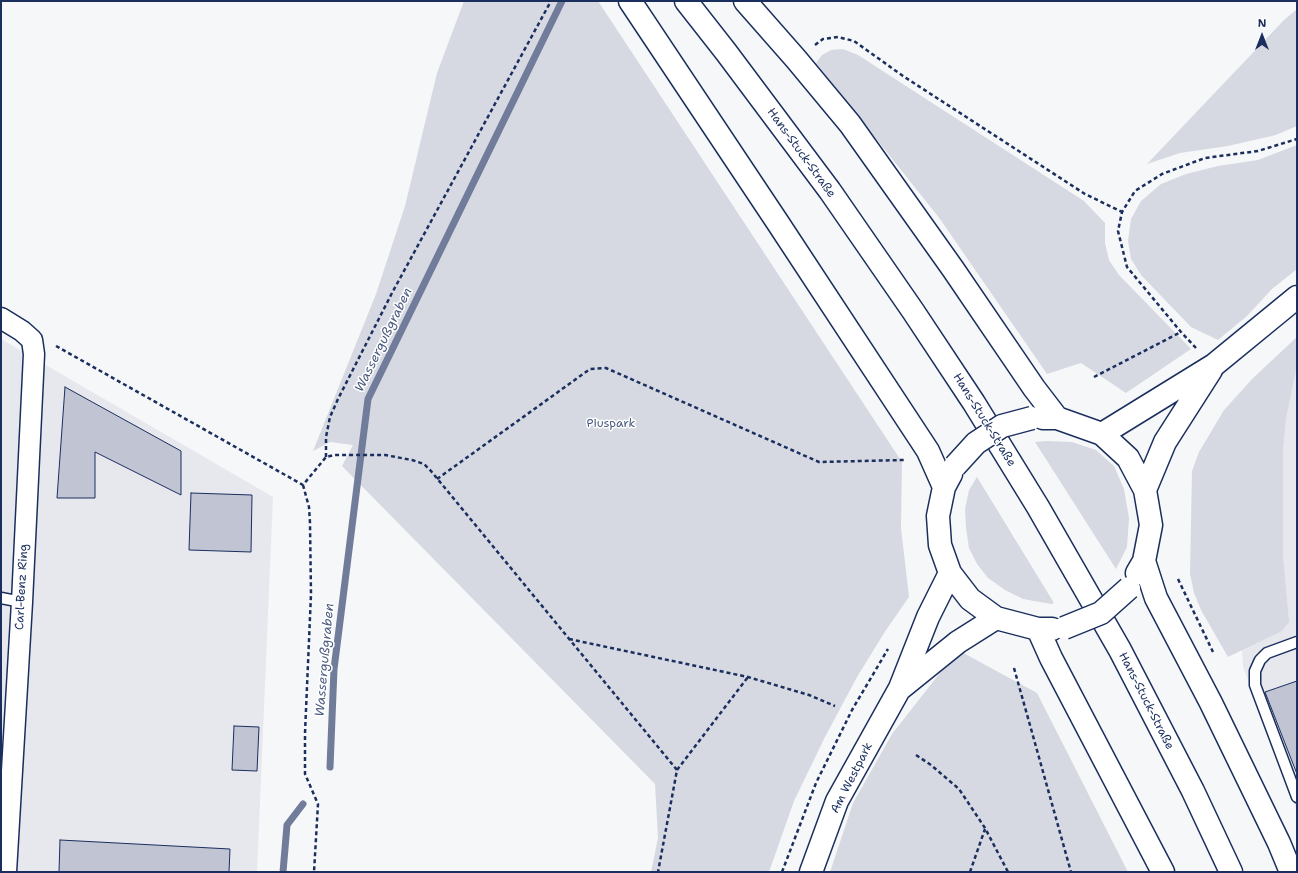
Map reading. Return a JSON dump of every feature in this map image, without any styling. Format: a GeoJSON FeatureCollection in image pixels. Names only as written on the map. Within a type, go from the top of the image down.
{"type":"FeatureCollection","features":[{"type":"Feature","properties":{"kind":"main road"},"geometry":{"type":"LineString","coordinates":[[630,1],[928,451],[944,487]]}},
{"type":"Feature","properties":{"kind":"main road","name":"Hans-Stuck-Straße"},"geometry":{"type":"LineString","coordinates":[[686,1],[830,191],[913,311],[974,403],[1038,507],[1120,650],[1193,791],[1231,872]]}},
{"type":"Feature","properties":{"kind":"main road"},"geometry":{"type":"LineString","coordinates":[[745,1],[850,124],[953,268],[1034,388],[1057,418]]}},
{"type":"Feature","properties":{"kind":"main road"},"geometry":{"type":"LineString","coordinates":[[1102,434],[1214,365],[1291,302]]}},
{"type":"Feature","properties":{"kind":"main road"},"geometry":{"type":"LineString","coordinates":[[1145,490],[1165,442],[1214,365]]}},
{"type":"Feature","properties":{"kind":"main road"},"geometry":{"type":"LineString","coordinates":[[1032,418],[1057,418],[1102,434],[1128,458],[1145,490],[1151,525],[1144,560],[1129,588],[1101,613],[1064,628],[1038,629],[996,618],[970,599],[950,573],[940,545],[938,516],[944,487],[955,466],[976,443],[1002,426],[1032,418]]}},
{"type":"Feature","properties":{"kind":"main road"},"geometry":{"type":"LineString","coordinates":[[1144,560],[1156,598],[1211,703],[1291,872]]}},
{"type":"Feature","properties":{"kind":"main road","name":"Am Westpark"},"geometry":{"type":"LineString","coordinates":[[811,872],[837,801],[900,688],[928,617],[950,573]]}},
{"type":"Feature","properties":{"kind":"main road","name":"Am Westpark"},"geometry":{"type":"LineString","coordinates":[[900,688],[958,642],[996,618]]}},
{"type":"Feature","properties":{"kind":"main road"},"geometry":{"type":"LineString","coordinates":[[1038,629],[1051,658],[1163,872]]}},
{"type":"Feature","properties":{"kind":"street"},"geometry":{"type":"LineString","coordinates":[[1,318],[22,331],[32,340]]}},
{"type":"Feature","properties":{"kind":"street","name":"Carl-Benz Ring"},"geometry":{"type":"LineString","coordinates":[[6,872],[22,602],[34,354],[32,340]]}},
{"type":"Feature","properties":{"kind":"lane"},"geometry":{"type":"LineString","coordinates":[[1,598],[22,602]]}},
{"type":"Feature","properties":{"kind":"lane"},"geometry":{"type":"LineString","coordinates":[[1297,642],[1267,653],[1260,660],[1255,671],[1255,685],[1297,797]]}},
{"type":"Feature","properties":{"kind":"path"},"geometry":{"type":"LineString","coordinates":[[326,457],[326,437],[330,417],[338,399],[396,286],[551,1]]}},
{"type":"Feature","properties":{"kind":"path"},"geometry":{"type":"LineString","coordinates":[[796,59],[823,39],[838,37],[854,41],[903,76],[1085,194],[1122,212]]}},
{"type":"Feature","properties":{"kind":"path"},"geometry":{"type":"LineString","coordinates":[[1214,365],[1181,332],[1127,267],[1118,231],[1122,212],[1135,191],[1162,174],[1205,158],[1258,151],[1297,139]]}},
{"type":"Feature","properties":{"kind":"path"},"geometry":{"type":"LineString","coordinates":[[1094,377],[1181,332]]}},
{"type":"Feature","properties":{"kind":"path"},"geometry":{"type":"LineString","coordinates":[[32,340],[55,345],[67,351],[303,486],[309,507],[311,594],[305,733],[305,774],[318,804],[314,872]]}},
{"type":"Feature","properties":{"kind":"path"},"geometry":{"type":"LineString","coordinates":[[437,479],[590,369],[606,368],[818,462],[912,460]]}},
{"type":"Feature","properties":{"kind":"path"},"geometry":{"type":"LineString","coordinates":[[303,486],[326,457],[334,455],[385,455],[424,464],[677,770]]}},
{"type":"Feature","properties":{"kind":"path"},"geometry":{"type":"LineString","coordinates":[[569,639],[748,677],[809,695],[835,706]]}},
{"type":"Feature","properties":{"kind":"path"},"geometry":{"type":"LineString","coordinates":[[782,872],[816,783],[852,710],[891,644]]}},
{"type":"Feature","properties":{"kind":"path"},"geometry":{"type":"LineString","coordinates":[[1014,668],[1071,872]]}},
{"type":"Feature","properties":{"kind":"path"},"geometry":{"type":"LineString","coordinates":[[658,872],[677,770],[748,677]]}},
{"type":"Feature","properties":{"kind":"path"},"geometry":{"type":"LineString","coordinates":[[916,755],[931,765],[959,789],[985,828],[1008,872]]}},
{"type":"Feature","properties":{"kind":"path"},"geometry":{"type":"LineString","coordinates":[[970,872],[985,828]]}},
{"type":"Feature","properties":{"kind":"shaded area"},"geometry":{"type":"Polygon","coordinates":[[[1,339],[273,497],[257,872],[1,872],[1,339]]]}},
{"type":"Feature","properties":{"kind":"shaded area"},"geometry":{"type":"Polygon","coordinates":[[[1297,344],[1297,811],[1243,667],[1232,477],[1297,344]]]}},
{"type":"Feature","properties":{"kind":"green space","name":"Piuspark"},"geometry":{"type":"Polygon","coordinates":[[[464,1],[598,1],[902,462],[901,528],[909,597],[886,630],[857,677],[825,737],[794,801],[769,872],[651,872],[658,838],[655,784],[342,466],[353,445],[330,442],[313,451],[376,294],[405,206],[437,73],[464,1]]]}},
{"type":"Feature","properties":{"kind":"green space"},"geometry":{"type":"Polygon","coordinates":[[[1297,9],[1297,126],[1276,135],[1228,146],[1180,153],[1147,164],[1284,20],[1297,9]]]}},
{"type":"Feature","properties":{"kind":"green space"},"geometry":{"type":"Polygon","coordinates":[[[843,49],[858,55],[1084,201],[1105,223],[1105,243],[1109,260],[1119,275],[1191,349],[1126,393],[1081,363],[1047,374],[940,219],[816,63],[822,55],[831,50],[843,49]]]}},
{"type":"Feature","properties":{"kind":"green space"},"geometry":{"type":"Polygon","coordinates":[[[1297,145],[1297,269],[1272,289],[1247,316],[1218,340],[1191,327],[1141,275],[1131,259],[1128,241],[1131,219],[1141,201],[1161,184],[1186,174],[1218,166],[1258,160],[1297,145]]]}},
{"type":"Feature","properties":{"kind":"green space"},"geometry":{"type":"Polygon","coordinates":[[[1297,337],[1297,365],[1286,418],[1283,450],[1283,556],[1289,622],[1282,631],[1228,657],[1201,610],[1194,593],[1190,574],[1192,471],[1199,452],[1224,410],[1253,378],[1297,337]]]}},
{"type":"Feature","properties":{"kind":"green space"},"geometry":{"type":"Polygon","coordinates":[[[1035,442],[1072,442],[1096,450],[1114,466],[1124,489],[1129,518],[1127,547],[1116,569],[1035,442]]]}},
{"type":"Feature","properties":{"kind":"green space"},"geometry":{"type":"Polygon","coordinates":[[[977,477],[1054,603],[1051,604],[1023,599],[1005,590],[988,578],[977,564],[969,548],[965,509],[969,490],[977,477]]]}},
{"type":"Feature","properties":{"kind":"green space"},"geometry":{"type":"Polygon","coordinates":[[[958,650],[1037,693],[1128,872],[830,872],[853,803],[892,734],[958,650]]]}},
{"type":"Feature","properties":{"kind":"building"},"geometry":{"type":"Polygon","coordinates":[[[65,387],[181,451],[181,495],[95,452],[95,498],[57,498],[65,387]]]}},
{"type":"Feature","properties":{"kind":"building"},"geometry":{"type":"Polygon","coordinates":[[[191,493],[252,495],[251,552],[189,550],[191,493]]]}},
{"type":"Feature","properties":{"kind":"building"},"geometry":{"type":"Polygon","coordinates":[[[1297,681],[1297,774],[1265,692],[1297,681]]]}},
{"type":"Feature","properties":{"kind":"building"},"geometry":{"type":"Polygon","coordinates":[[[234,726],[259,727],[257,771],[232,770],[234,726]]]}},
{"type":"Feature","properties":{"kind":"building"},"geometry":{"type":"Polygon","coordinates":[[[60,840],[230,849],[229,872],[59,872],[60,840]]]}},
{"type":"Feature","properties":{"kind":"waterway","name":"Wassergußgraben"},"geometry":{"type":"LineString","coordinates":[[330,767],[334,669],[368,399],[562,1]]}},
{"type":"Feature","properties":{"kind":"waterway","name":"Wassergußgraben"},"geometry":{"type":"LineString","coordinates":[[283,872],[287,825],[303,804]]}}]}
